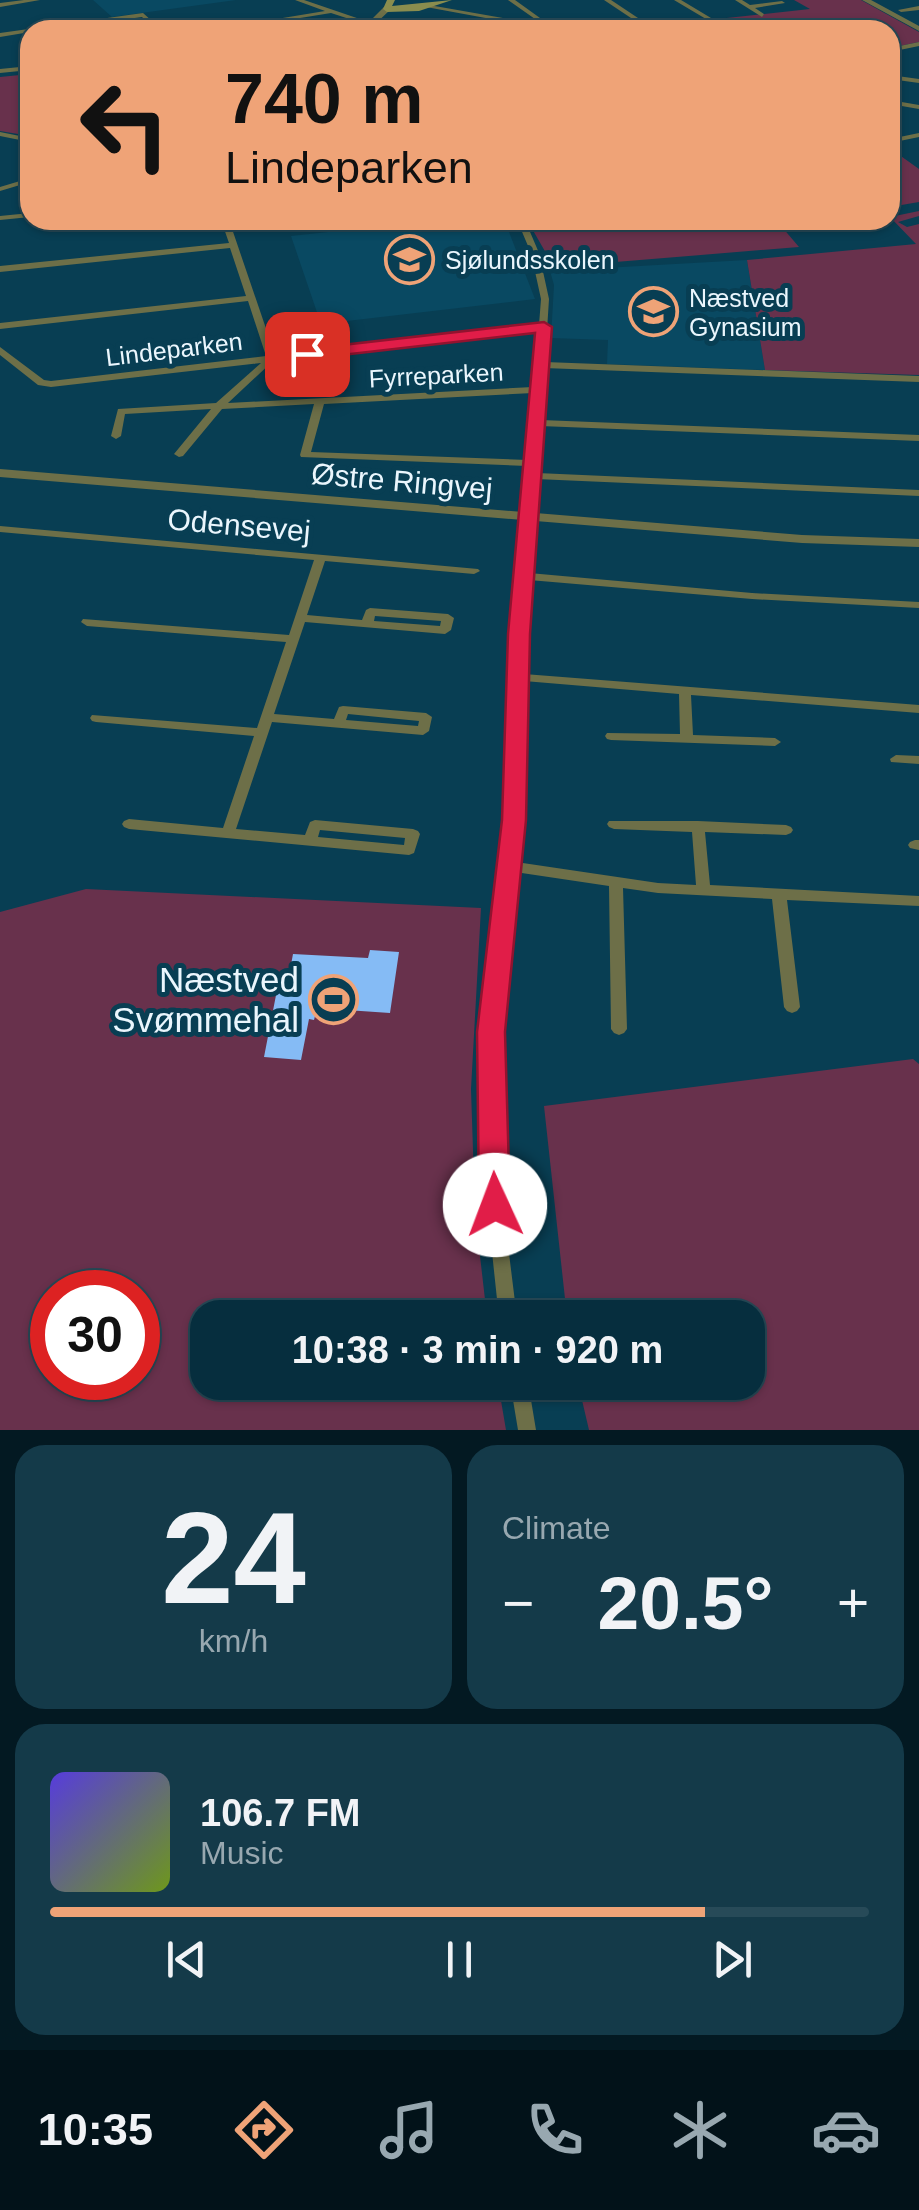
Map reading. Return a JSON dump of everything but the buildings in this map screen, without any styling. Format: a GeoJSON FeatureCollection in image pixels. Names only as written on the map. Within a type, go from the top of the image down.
{"type":"FeatureCollection","features":[{"type":"Feature","properties":{"kind":"main road"},"geometry":{"type":"LineString","coordinates":[[389,4],[429,6],[448,0]]}},
{"type":"Feature","properties":{"kind":"street"},"geometry":{"type":"LineString","coordinates":[[0,5],[38,0]]}},
{"type":"Feature","properties":{"kind":"street"},"geometry":{"type":"LineString","coordinates":[[298,0],[350,20]]}},
{"type":"Feature","properties":{"kind":"street"},"geometry":{"type":"LineString","coordinates":[[511,0],[537,20]]}},
{"type":"Feature","properties":{"kind":"street"},"geometry":{"type":"LineString","coordinates":[[607,0],[638,20]]}},
{"type":"Feature","properties":{"kind":"street"},"geometry":{"type":"LineString","coordinates":[[677,0],[708,18]]}},
{"type":"Feature","properties":{"kind":"street"},"geometry":{"type":"LineString","coordinates":[[738,0],[762,15]]}},
{"type":"Feature","properties":{"kind":"street"},"geometry":{"type":"LineString","coordinates":[[866,0],[919,29]]}},
{"type":"Feature","properties":{"kind":"street"},"geometry":{"type":"LineString","coordinates":[[750,7],[782,3]]}},
{"type":"Feature","properties":{"kind":"street"},"geometry":{"type":"LineString","coordinates":[[429,6],[506,20]]}},
{"type":"Feature","properties":{"kind":"street"},"geometry":{"type":"LineString","coordinates":[[902,10],[919,8]]}},
{"type":"Feature","properties":{"kind":"street"},"geometry":{"type":"LineString","coordinates":[[278,20],[329,12]]}},
{"type":"Feature","properties":{"kind":"street"},"geometry":{"type":"LineString","coordinates":[[105,20],[142,15],[148,20]]}},
{"type":"Feature","properties":{"kind":"street"},"geometry":{"type":"LineString","coordinates":[[179,454],[218,406],[271,358],[229,230]]}},
{"type":"Feature","properties":{"kind":"street"},"geometry":{"type":"LineString","coordinates":[[506,1300],[495,1205],[490,1066],[509,866],[545,288],[525,230]]}},
{"type":"Feature","properties":{"kind":"street"},"geometry":{"type":"LineString","coordinates":[[0,269],[234,245]]}},
{"type":"Feature","properties":{"kind":"street"},"geometry":{"type":"LineString","coordinates":[[0,326],[251,298]]}},
{"type":"Feature","properties":{"kind":"street","name":"Lindeparken"},"geometry":{"type":"LineString","coordinates":[[0,350],[41,383],[52,384],[544,327]]}},
{"type":"Feature","properties":{"kind":"street"},"geometry":{"type":"LineString","coordinates":[[541,365],[919,379]]}},
{"type":"Feature","properties":{"kind":"street","name":"Fyrreparken"},"geometry":{"type":"LineString","coordinates":[[116,436],[121,410],[540,390]]}},
{"type":"Feature","properties":{"kind":"street"},"geometry":{"type":"LineString","coordinates":[[320,401],[305,455],[919,493]]}},
{"type":"Feature","properties":{"kind":"street"},"geometry":{"type":"LineString","coordinates":[[538,423],[919,438]]}},
{"type":"Feature","properties":{"kind":"street","name":"Østre Ringvej"},"geometry":{"type":"LineString","coordinates":[[0,473],[802,538],[919,543]]}},
{"type":"Feature","properties":{"kind":"street","name":"Odensevej"},"geometry":{"type":"LineString","coordinates":[[0,529],[474,570]]}},
{"type":"Feature","properties":{"kind":"street"},"geometry":{"type":"LineString","coordinates":[[228,833],[320,557]]}},
{"type":"Feature","properties":{"kind":"street"},"geometry":{"type":"LineString","coordinates":[[526,576],[752,596],[919,605]]}},
{"type":"Feature","properties":{"kind":"street"},"geometry":{"type":"LineString","coordinates":[[300,618],[367,624],[445,630],[448,618],[370,612],[367,624]]}},
{"type":"Feature","properties":{"kind":"street"},"geometry":{"type":"LineString","coordinates":[[87,622],[293,639]]}},
{"type":"Feature","properties":{"kind":"street"},"geometry":{"type":"LineString","coordinates":[[518,678],[919,709]]}},
{"type":"Feature","properties":{"kind":"street"},"geometry":{"type":"LineString","coordinates":[[685,692],[687,739]]}},
{"type":"Feature","properties":{"kind":"street"},"geometry":{"type":"LineString","coordinates":[[267,718],[339,724],[423,731],[426,718],[343,710],[339,724]]}},
{"type":"Feature","properties":{"kind":"street"},"geometry":{"type":"LineString","coordinates":[[96,718],[262,733]]}},
{"type":"Feature","properties":{"kind":"street"},"geometry":{"type":"LineString","coordinates":[[611,736],[775,742]]}},
{"type":"Feature","properties":{"kind":"street"},"geometry":{"type":"LineString","coordinates":[[896,759],[919,760]]}},
{"type":"Feature","properties":{"kind":"street"},"geometry":{"type":"LineString","coordinates":[[129,824],[228,833],[310,841],[409,850],[412,834],[314,825],[310,841]]}},
{"type":"Feature","properties":{"kind":"street"},"geometry":{"type":"LineString","coordinates":[[614,824],[786,830]]}},
{"type":"Feature","properties":{"kind":"street"},"geometry":{"type":"LineString","coordinates":[[698,826],[702,890]]}},
{"type":"Feature","properties":{"kind":"street"},"geometry":{"type":"LineString","coordinates":[[509,866],[616,884],[919,901]]}},
{"type":"Feature","properties":{"kind":"street"},"geometry":{"type":"LineString","coordinates":[[616,884],[618,1029]]}},
{"type":"Feature","properties":{"kind":"street"},"geometry":{"type":"LineString","coordinates":[[778,894],[792,1008]]}},
{"type":"Feature","properties":{"kind":"street"},"geometry":{"type":"LineString","coordinates":[[521,1400],[527,1430]]}},
{"type":"Feature","properties":{"kind":"shaded area"},"geometry":{"type":"Polygon","coordinates":[[[93,0],[236,0],[112,17],[93,0]]]}},
{"type":"Feature","properties":{"kind":"shaded area"},"geometry":{"type":"Polygon","coordinates":[[[794,0],[861,0],[897,20],[708,20],[810,9],[794,0]]]}},
{"type":"Feature","properties":{"kind":"shaded area"},"geometry":{"type":"Polygon","coordinates":[[[900,22],[919,32],[919,42],[900,46],[900,22]]]}},
{"type":"Feature","properties":{"kind":"shaded area"},"geometry":{"type":"Polygon","coordinates":[[[20,75],[20,134],[0,131],[0,77],[20,75]]]}},
{"type":"Feature","properties":{"kind":"shaded area"},"geometry":{"type":"Polygon","coordinates":[[[900,155],[919,169],[919,202],[900,205],[900,155]]]}},
{"type":"Feature","properties":{"kind":"shaded area"},"geometry":{"type":"Polygon","coordinates":[[[919,211],[919,216],[900,221],[900,215],[919,211]]]}},
{"type":"Feature","properties":{"kind":"shaded area"},"geometry":{"type":"Polygon","coordinates":[[[900,223],[907,227],[919,224],[919,375],[765,370],[747,260],[916,244],[900,223]]]}},
{"type":"Feature","properties":{"kind":"shaded area","name":"Sjølundsskolen"},"geometry":{"type":"Polygon","coordinates":[[[347,230],[509,232],[535,299],[321,324],[291,236],[347,230]]]}},
{"type":"Feature","properties":{"kind":"shaded area"},"geometry":{"type":"Polygon","coordinates":[[[533,230],[785,230],[799,247],[554,267],[533,230]]]}},
{"type":"Feature","properties":{"kind":"shaded area","name":"Næstved Gynasium"},"geometry":{"type":"Polygon","coordinates":[[[747,260],[765,370],[607,364],[608,340],[551,338],[554,285],[550,271],[747,260]]]}},
{"type":"Feature","properties":{"kind":"shaded area"},"geometry":{"type":"Polygon","coordinates":[[[86,889],[481,908],[471,1089],[475,1212],[485,1300],[190,1300],[190,1400],[501,1400],[506,1430],[0,1430],[0,912],[86,889]]]}},
{"type":"Feature","properties":{"kind":"shaded area"},"geometry":{"type":"Polygon","coordinates":[[[913,1059],[919,1064],[919,1430],[589,1430],[582,1400],[765,1400],[765,1300],[565,1300],[544,1106],[913,1059]]]}},
{"type":"Feature","properties":{"kind":"place","name":"Sjølundsskolen"},"geometry":{"type":"Point","coordinates":[410,260]}},
{"type":"Feature","properties":{"kind":"place","name":"Næstved Gynasium"},"geometry":{"type":"Point","coordinates":[654,312]}},
{"type":"Feature","properties":{"kind":"place","name":"Næstved Svømmehal"},"geometry":{"type":"Point","coordinates":[334,999]}},
{"type":"Feature","properties":{"kind":"route"},"geometry":{"type":"LineString","coordinates":[[307,354],[544,327],[532,516],[519,634],[514,820],[491,1032],[495,1205]]}}]}
